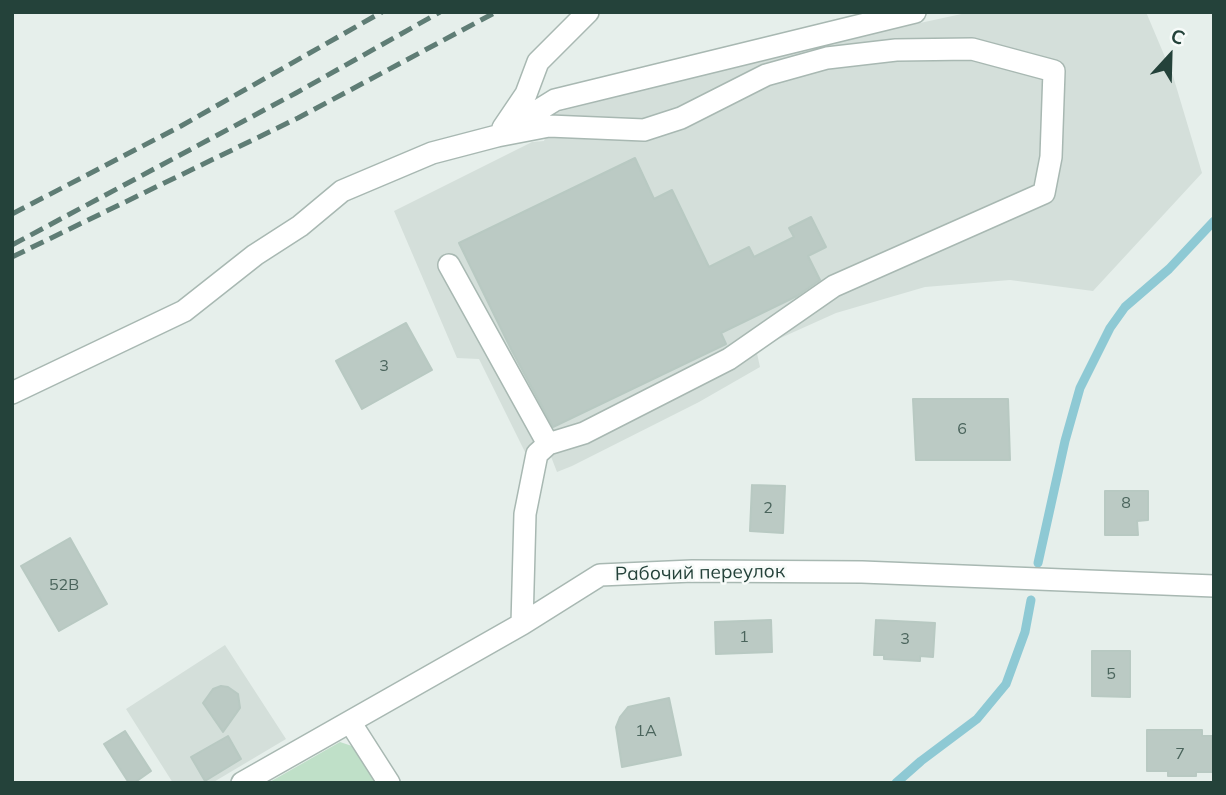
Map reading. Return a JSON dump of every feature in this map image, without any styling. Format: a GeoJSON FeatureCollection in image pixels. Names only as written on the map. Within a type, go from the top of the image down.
{"type":"FeatureCollection","features":[{"type":"Feature","properties":{"kind":"street"},"geometry":{"type":"LineString","coordinates":[[498,136],[526,94],[538,62],[588,12]]}},
{"type":"Feature","properties":{"kind":"street"},"geometry":{"type":"LineString","coordinates":[[498,136],[555,100],[915,12]]}},
{"type":"Feature","properties":{"kind":"street"},"geometry":{"type":"LineString","coordinates":[[12,393],[184,311],[255,256],[300,226],[342,191],[432,153],[549,126],[644,130],[681,118],[766,75],[827,58],[896,50],[972,49],[1054,71],[1051,157],[1044,193],[834,286],[729,359],[584,433],[548,444],[537,454],[525,514],[523,624]]}},
{"type":"Feature","properties":{"kind":"street"},"geometry":{"type":"LineString","coordinates":[[449,265],[548,444]]}},
{"type":"Feature","properties":{"kind":"street","name":"Рабочий переулок"},"geometry":{"type":"LineString","coordinates":[[242,783],[523,624],[600,575],[692,571],[863,572],[1214,586]]}},
{"type":"Feature","properties":{"kind":"street"},"geometry":{"type":"LineString","coordinates":[[350,722],[389,783]]}},
{"type":"Feature","properties":{"kind":"shaded area"},"geometry":{"type":"Polygon","coordinates":[[[971,12],[1146,12],[1173,76],[1202,173],[1093,291],[1010,280],[925,287],[836,313],[756,349],[760,367],[699,402],[572,466],[557,472],[550,454],[525,452],[479,359],[457,358],[394,211],[532,142],[544,141],[554,113],[799,49],[971,12]]]}},
{"type":"Feature","properties":{"kind":"shaded area"},"geometry":{"type":"Polygon","coordinates":[[[225,645],[286,739],[212,783],[173,783],[126,709],[225,645]]]}},
{"type":"Feature","properties":{"kind":"green space"},"geometry":{"type":"Polygon","coordinates":[[[340,742],[355,747],[378,783],[268,783],[340,742]]]}},
{"type":"Feature","properties":{"kind":"building"},"geometry":{"type":"Polygon","coordinates":[[[635,158],[654,199],[672,190],[709,267],[749,247],[754,257],[794,237],[789,228],[811,217],[826,247],[808,256],[820,280],[797,296],[721,333],[726,344],[553,427],[459,243],[635,158]]]}},
{"type":"Feature","properties":{"kind":"building"},"geometry":{"type":"Polygon","coordinates":[[[406,323],[432,370],[362,409],[336,361],[406,323]]]}},
{"type":"Feature","properties":{"kind":"building"},"geometry":{"type":"Polygon","coordinates":[[[913,399],[1008,399],[1010,460],[916,460],[913,399]]]}},
{"type":"Feature","properties":{"kind":"building"},"geometry":{"type":"Polygon","coordinates":[[[752,485],[785,486],[783,533],[750,531],[752,485]]]}},
{"type":"Feature","properties":{"kind":"building"},"geometry":{"type":"Polygon","coordinates":[[[1105,491],[1148,491],[1148,520],[1137,521],[1138,535],[1105,535],[1105,491]]]}},
{"type":"Feature","properties":{"kind":"building"},"geometry":{"type":"Polygon","coordinates":[[[70,538],[107,604],[59,631],[21,566],[70,538]]]}},
{"type":"Feature","properties":{"kind":"building"},"geometry":{"type":"Polygon","coordinates":[[[771,620],[772,652],[716,654],[715,622],[771,620]]]}},
{"type":"Feature","properties":{"kind":"building"},"geometry":{"type":"Polygon","coordinates":[[[876,620],[935,623],[933,657],[920,656],[920,661],[884,659],[884,655],[874,655],[876,620]]]}},
{"type":"Feature","properties":{"kind":"building"},"geometry":{"type":"Polygon","coordinates":[[[1092,651],[1130,651],[1130,697],[1092,696],[1092,651]]]}},
{"type":"Feature","properties":{"kind":"building"},"geometry":{"type":"Polygon","coordinates":[[[221,686],[238,694],[240,708],[223,732],[203,703],[213,689],[221,686]]]}},
{"type":"Feature","properties":{"kind":"building"},"geometry":{"type":"Polygon","coordinates":[[[669,698],[681,755],[622,767],[616,727],[620,717],[628,707],[669,698]]]}},
{"type":"Feature","properties":{"kind":"building"},"geometry":{"type":"Polygon","coordinates":[[[1147,730],[1202,730],[1202,736],[1212,736],[1213,772],[1196,772],[1196,776],[1168,776],[1168,771],[1147,771],[1147,730]]]}},
{"type":"Feature","properties":{"kind":"building"},"geometry":{"type":"Polygon","coordinates":[[[125,731],[151,771],[134,783],[129,783],[104,744],[125,731]]]}},
{"type":"Feature","properties":{"kind":"building"},"geometry":{"type":"Polygon","coordinates":[[[228,736],[241,759],[205,781],[191,757],[228,736]]]}},
{"type":"Feature","properties":{"kind":"waterway"},"geometry":{"type":"LineString","coordinates":[[1038,563],[1065,441],[1080,388],[1110,328],[1125,307],[1169,269],[1214,221]]}},
{"type":"Feature","properties":{"kind":"waterway"},"geometry":{"type":"LineString","coordinates":[[896,783],[977,719],[1006,684],[1025,632],[1031,600]]}},
{"type":"Feature","properties":{"kind":"railway"},"geometry":{"type":"LineString","coordinates":[[12,214],[181,126],[382,12]]}},
{"type":"Feature","properties":{"kind":"railway"},"geometry":{"type":"LineString","coordinates":[[12,245],[296,93],[440,12]]}},
{"type":"Feature","properties":{"kind":"railway"},"geometry":{"type":"LineString","coordinates":[[12,257],[298,118],[496,12]]}}]}
